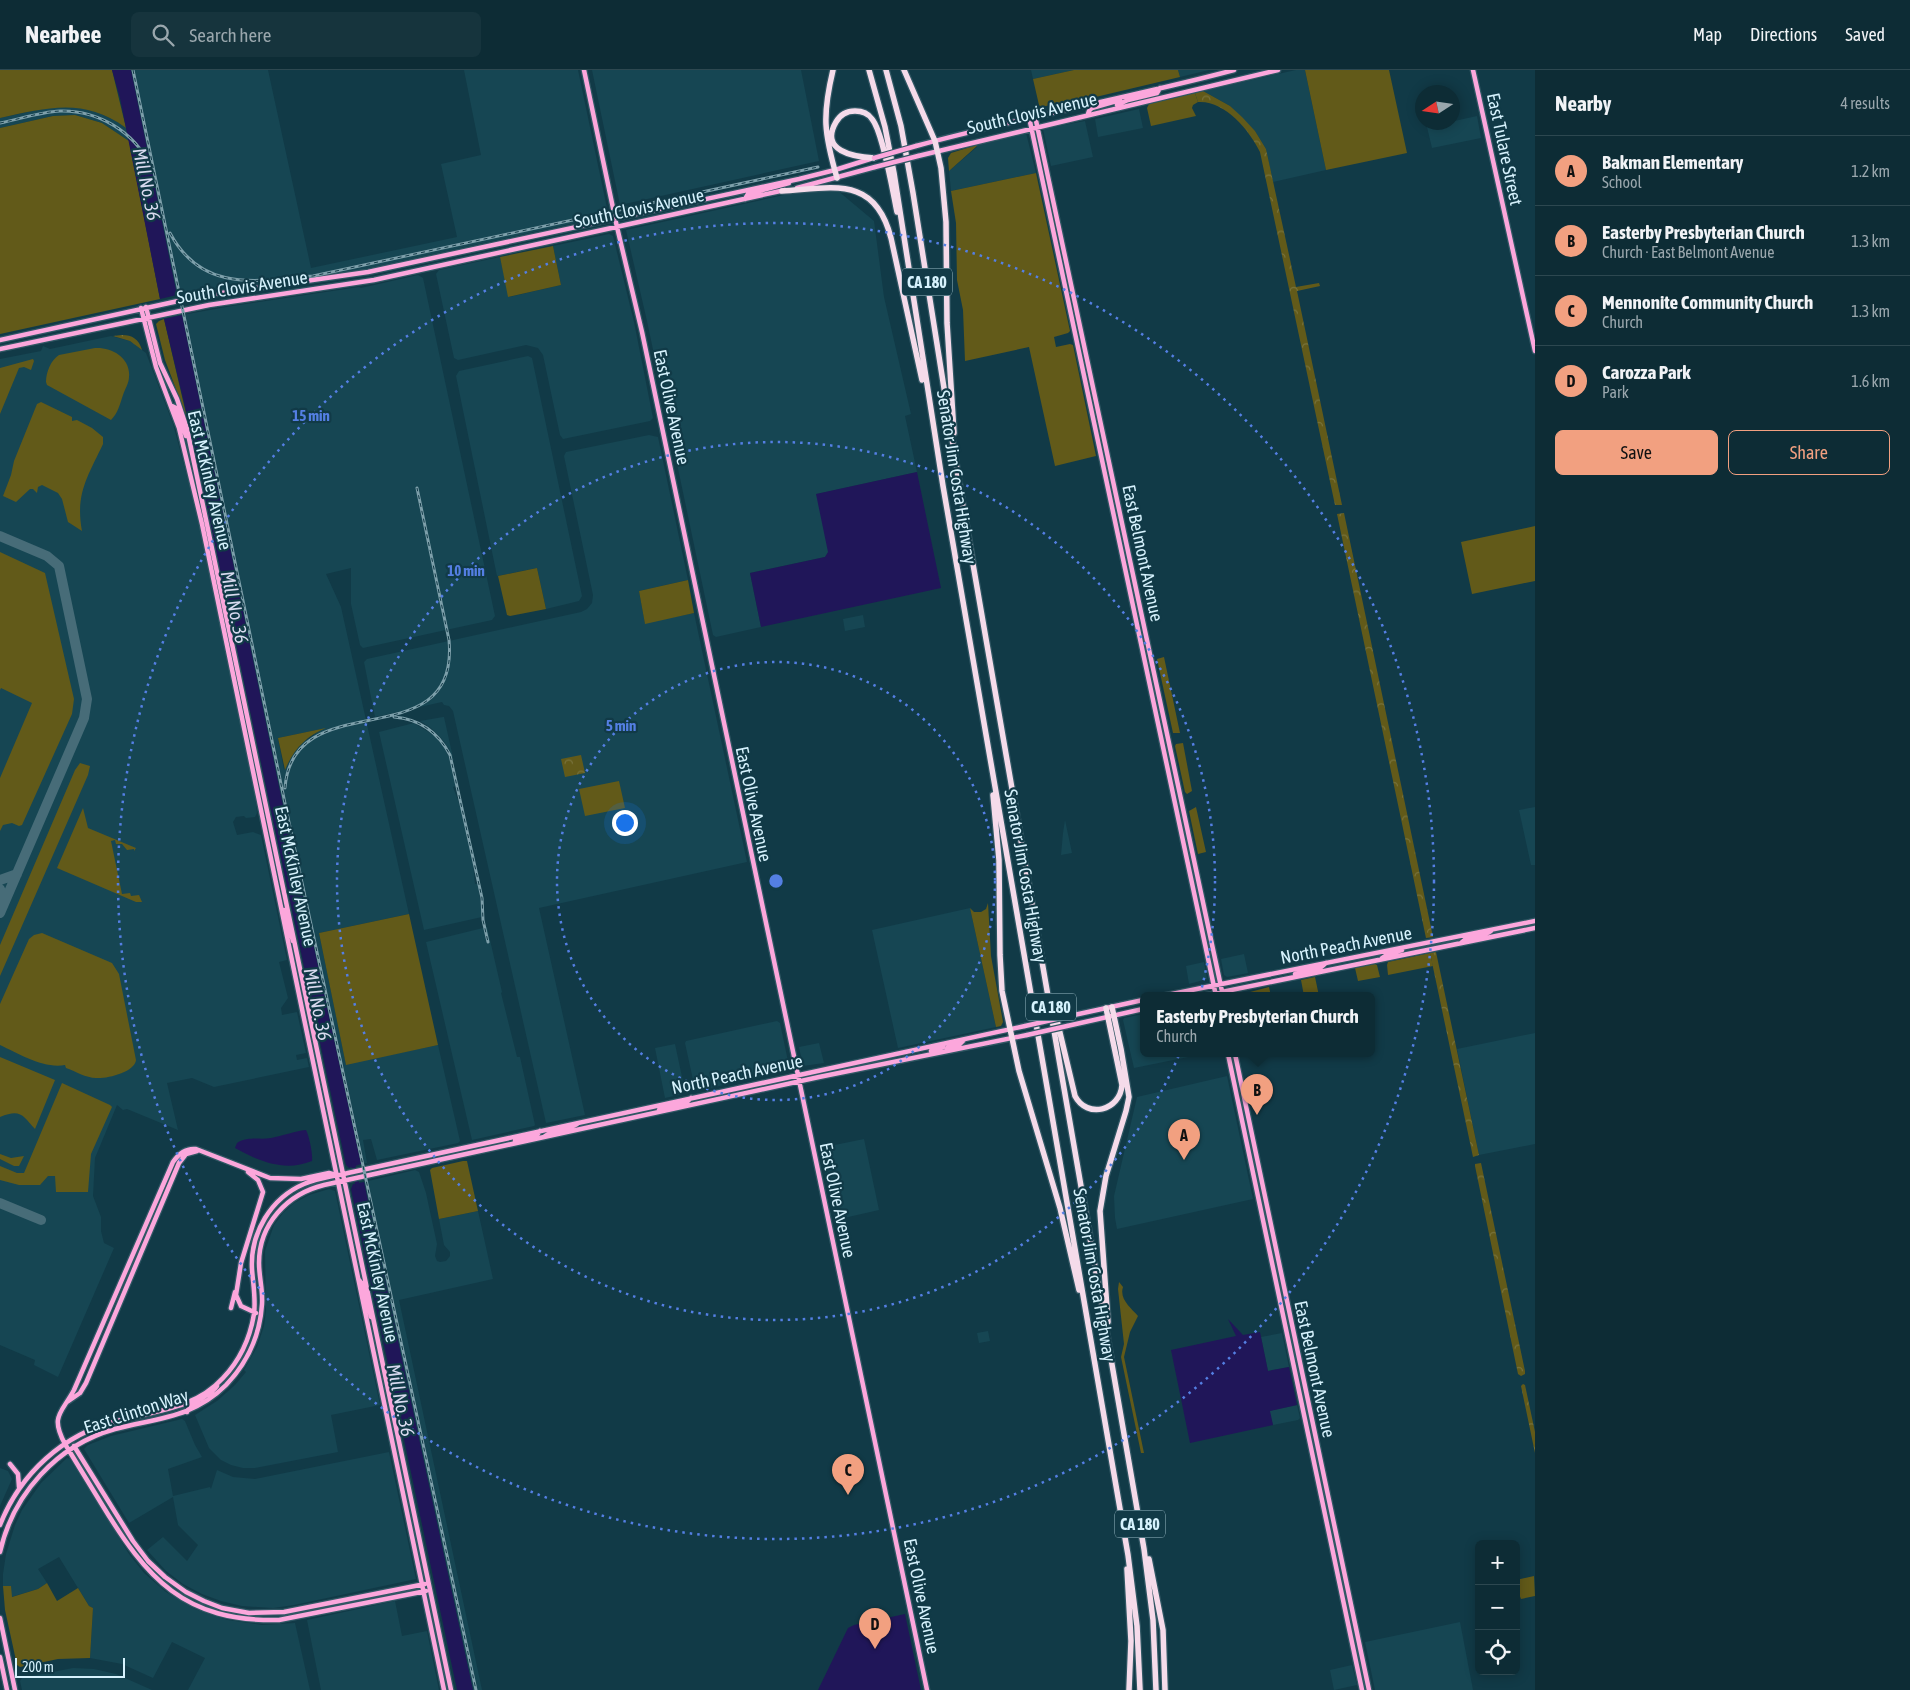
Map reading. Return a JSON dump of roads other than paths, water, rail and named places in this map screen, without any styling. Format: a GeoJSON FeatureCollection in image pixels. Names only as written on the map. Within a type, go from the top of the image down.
{"type":"FeatureCollection","features":[{"type":"Feature","properties":{"kind":"highway"},"geometry":{"type":"LineString","coordinates":[[833,70],[825,120],[826,135],[837,178]]}},
{"type":"Feature","properties":{"kind":"highway","name":"Senator Jim Costa Highway"},"geometry":{"type":"LineString","coordinates":[[869,70],[890,150],[934,433],[1117,1488],[1134,1598],[1140,1690]]}},
{"type":"Feature","properties":{"kind":"highway","name":"CA 180"},"geometry":{"type":"LineString","coordinates":[[886,70],[901,126],[913,193],[961,495]]}},
{"type":"Feature","properties":{"kind":"highway"},"geometry":{"type":"LineString","coordinates":[[904,70],[938,150],[945,200],[947,323],[953,416],[961,495]]}},
{"type":"Feature","properties":{"kind":"highway"},"geometry":{"type":"LineString","coordinates":[[874,158],[849,155],[836,146],[832,133],[836,122],[841,116],[853,111],[865,113],[876,125],[908,260]]}},
{"type":"Feature","properties":{"kind":"highway"},"geometry":{"type":"LineString","coordinates":[[782,191],[833,187],[849,188],[865,196],[881,211],[891,238],[934,433]]}},
{"type":"Feature","properties":{"kind":"highway","name":"Senator Jim Costa Highway"},"geometry":{"type":"LineString","coordinates":[[961,495],[1138,1514],[1151,1594],[1156,1690]]}},
{"type":"Feature","properties":{"kind":"highway"},"geometry":{"type":"LineString","coordinates":[[990,755],[999,860],[1000,972],[1011,1038],[1024,1091],[1060,1208],[1095,1361]]}},
{"type":"Feature","properties":{"kind":"highway"},"geometry":{"type":"LineString","coordinates":[[1032,906],[1073,1091],[1080,1103],[1090,1109],[1100,1110],[1111,1106],[1117,1100],[1122,1090],[1111,1016]]}},
{"type":"Feature","properties":{"kind":"highway"},"geometry":{"type":"LineString","coordinates":[[1109,1008],[1129,1097],[1106,1176],[1100,1211],[1111,1359]]}},
{"type":"Feature","properties":{"kind":"highway"},"geometry":{"type":"LineString","coordinates":[[1117,1488],[1119,1525],[1129,1589],[1131,1640],[1129,1690]]}},
{"type":"Feature","properties":{"kind":"highway"},"geometry":{"type":"LineString","coordinates":[[1138,1514],[1159,1602],[1164,1648],[1165,1690]]}},
{"type":"Feature","properties":{"kind":"main road","name":"East Olive Avenue"},"geometry":{"type":"LineString","coordinates":[[584,70],[617,227],[642,332],[927,1690]]}},
{"type":"Feature","properties":{"kind":"main road","name":"South Clovis Avenue"},"geometry":{"type":"LineString","coordinates":[[0,340],[165,303],[231,291],[315,281],[368,272],[800,179],[916,146],[1029,117],[1234,70]]}},
{"type":"Feature","properties":{"kind":"main road","name":"South Clovis Avenue"},"geometry":{"type":"LineString","coordinates":[[0,349],[226,302],[367,281],[782,191],[938,150],[1278,70]]}},
{"type":"Feature","properties":{"kind":"main road","name":"East Tulare Street"},"geometry":{"type":"LineString","coordinates":[[1473,70],[1535,351]]}},
{"type":"Feature","properties":{"kind":"main road"},"geometry":{"type":"LineString","coordinates":[[1112,109],[1128,100],[1157,93],[1160,88]]}},
{"type":"Feature","properties":{"kind":"main road"},"geometry":{"type":"LineString","coordinates":[[1088,114],[1092,108],[1115,103],[1130,95]]}},
{"type":"Feature","properties":{"kind":"main road","name":"East Belmont Avenue"},"geometry":{"type":"LineString","coordinates":[[1036,116],[1222,992]]}},
{"type":"Feature","properties":{"kind":"main road","name":"East Belmont Avenue"},"geometry":{"type":"LineString","coordinates":[[1029,117],[1215,992]]}},
{"type":"Feature","properties":{"kind":"main road"},"geometry":{"type":"LineString","coordinates":[[745,199],[748,194],[782,186],[800,179]]}},
{"type":"Feature","properties":{"kind":"main road","name":"East McKinley Avenue"},"geometry":{"type":"LineString","coordinates":[[144,307],[156,367],[172,406],[180,433],[202,524],[444,1690]]}},
{"type":"Feature","properties":{"kind":"main road","name":"East McKinley Avenue"},"geometry":{"type":"LineString","coordinates":[[146,318],[160,364],[179,405],[191,449],[452,1690]]}},
{"type":"Feature","properties":{"kind":"main road"},"geometry":{"type":"LineString","coordinates":[[172,406],[176,408],[191,449]]}},
{"type":"Feature","properties":{"kind":"main road"},"geometry":{"type":"LineString","coordinates":[[264,821],[270,820]]}},
{"type":"Feature","properties":{"kind":"main road"},"geometry":{"type":"LineString","coordinates":[[269,851],[277,873],[282,899],[284,902],[287,902]]}},
{"type":"Feature","properties":{"kind":"main road"},"geometry":{"type":"LineString","coordinates":[[282,910],[285,913],[290,934],[298,952]]}},
{"type":"Feature","properties":{"kind":"main road","name":"North Peach Avenue"},"geometry":{"type":"LineString","coordinates":[[1181,992],[1535,921]]}},
{"type":"Feature","properties":{"kind":"main road","name":"North Peach Avenue"},"geometry":{"type":"LineString","coordinates":[[1230,992],[1535,928]]}},
{"type":"Feature","properties":{"kind":"main road"},"geometry":{"type":"LineString","coordinates":[[1461,943],[1464,939],[1488,934],[1492,930]]}},
{"type":"Feature","properties":{"kind":"main road"},"geometry":{"type":"LineString","coordinates":[[1381,959],[1385,955],[1408,947]]}},
{"type":"Feature","properties":{"kind":"main road"},"geometry":{"type":"LineString","coordinates":[[1290,978],[1297,973],[1323,967],[1326,963]]}},
{"type":"Feature","properties":{"kind":"main road","name":"North Peach Avenue"},"geometry":{"type":"LineString","coordinates":[[337,1175],[1140,1001]]}},
{"type":"Feature","properties":{"kind":"main road","name":"North Peach Avenue"},"geometry":{"type":"LineString","coordinates":[[338,1182],[1140,1010]]}},
{"type":"Feature","properties":{"kind":"main road"},"geometry":{"type":"LineString","coordinates":[[946,1051],[948,1048],[959,1045],[965,1039]]}},
{"type":"Feature","properties":{"kind":"main road"},"geometry":{"type":"LineString","coordinates":[[926,1055],[931,1051],[943,1048],[944,1044]]}},
{"type":"Feature","properties":{"kind":"main road","name":"East Belmont Avenue"},"geometry":{"type":"LineString","coordinates":[[1229,1057],[1362,1690]]}},
{"type":"Feature","properties":{"kind":"main road","name":"East Belmont Avenue"},"geometry":{"type":"LineString","coordinates":[[1236,1057],[1369,1690]]}},
{"type":"Feature","properties":{"kind":"main road"},"geometry":{"type":"LineString","coordinates":[[652,1114],[664,1108],[686,1103],[691,1098]]}},
{"type":"Feature","properties":{"kind":"main road"},"geometry":{"type":"LineString","coordinates":[[544,1138],[548,1133],[570,1128],[581,1122]]}},
{"type":"Feature","properties":{"kind":"main road"},"geometry":{"type":"LineString","coordinates":[[502,1147],[538,1135],[540,1131]]}},
{"type":"Feature","properties":{"kind":"main road"},"geometry":{"type":"LineString","coordinates":[[337,1175],[329,1173],[301,1179],[280,1179],[258,1174],[196,1149],[187,1150],[176,1158],[74,1390],[57,1417],[58,1432],[113,1523],[143,1566],[176,1594],[199,1607],[230,1617],[279,1620],[430,1590]]}},
{"type":"Feature","properties":{"kind":"main road"},"geometry":{"type":"LineString","coordinates":[[65,1403],[75,1398],[86,1383],[179,1163],[190,1152],[204,1151]]}},
{"type":"Feature","properties":{"kind":"main road"},"geometry":{"type":"LineString","coordinates":[[231,1308],[245,1249],[263,1192],[262,1185],[258,1180],[243,1168]]}},
{"type":"Feature","properties":{"kind":"main road","name":"East Clinton Way"},"geometry":{"type":"LineString","coordinates":[[0,1525],[19,1489],[40,1464],[70,1440],[104,1424],[183,1405],[203,1395],[221,1381],[232,1368],[244,1348],[250,1331],[255,1294],[252,1268],[253,1251],[256,1236],[266,1216],[280,1200],[299,1187],[337,1175]]}},
{"type":"Feature","properties":{"kind":"main road","name":"East Clinton Way"},"geometry":{"type":"LineString","coordinates":[[0,1552],[10,1520],[26,1492],[43,1472],[69,1450],[110,1430],[187,1412],[214,1396],[234,1376],[253,1345],[260,1318],[262,1296],[259,1258],[263,1238],[269,1224],[281,1208],[298,1195],[316,1187],[338,1182]]}},
{"type":"Feature","properties":{"kind":"main road"},"geometry":{"type":"LineString","coordinates":[[134,1252],[141,1256]]}},
{"type":"Feature","properties":{"kind":"main road"},"geometry":{"type":"LineString","coordinates":[[358,1280],[363,1285],[369,1313],[376,1330]]}},
{"type":"Feature","properties":{"kind":"main road"},"geometry":{"type":"LineString","coordinates":[[237,1282],[236,1295],[238,1303],[244,1308],[254,1311],[260,1318]]}},
{"type":"Feature","properties":{"kind":"main road"},"geometry":{"type":"LineString","coordinates":[[187,1412],[191,1405],[215,1390],[221,1381]]}},
{"type":"Feature","properties":{"kind":"main road"},"geometry":{"type":"LineString","coordinates":[[70,1440],[133,1541],[148,1561],[167,1579],[204,1601],[222,1608],[249,1613],[284,1612],[429,1583]]}},
{"type":"Feature","properties":{"kind":"main road"},"geometry":{"type":"LineString","coordinates":[[394,1447],[397,1450],[402,1472],[409,1490]]}},
{"type":"Feature","properties":{"kind":"main road"},"geometry":{"type":"LineString","coordinates":[[10,1464],[19,1476],[19,1489]]}},
{"type":"Feature","properties":{"kind":"main road"},"geometry":{"type":"LineString","coordinates":[[0,1618],[15,1690]]}},
{"type":"Feature","properties":{"kind":"main road"},"geometry":{"type":"LineString","coordinates":[[0,1657],[7,1690]]}},
{"type":"Feature","properties":{"kind":"water"},"geometry":{"type":"Polygon","coordinates":[[[112,70],[131,70],[177,295],[160,299],[120,98],[112,70]]]}},
{"type":"Feature","properties":{"kind":"water"},"geometry":{"type":"Polygon","coordinates":[[[182,315],[281,796],[361,1164],[349,1168],[346,1165],[192,436],[164,319],[182,315]]]}},
{"type":"Feature","properties":{"kind":"water"},"geometry":{"type":"Polygon","coordinates":[[[917,472],[941,588],[761,627],[750,573],[825,557],[828,552],[816,494],[917,472]]]}},
{"type":"Feature","properties":{"kind":"water"},"geometry":{"type":"Polygon","coordinates":[[[306,1130],[312,1161],[302,1164],[292,1166],[273,1164],[235,1148],[237,1143],[241,1141],[271,1138],[306,1130]]]}},
{"type":"Feature","properties":{"kind":"water"},"geometry":{"type":"Polygon","coordinates":[[[364,1182],[473,1690],[457,1690],[351,1189],[353,1184],[364,1182]]]}},
{"type":"Feature","properties":{"kind":"water"},"geometry":{"type":"Polygon","coordinates":[[[1228,1319],[1243,1335],[1260,1332],[1268,1371],[1289,1367],[1297,1405],[1270,1411],[1273,1425],[1190,1443],[1171,1350],[1236,1336],[1228,1319]]]}},
{"type":"Feature","properties":{"kind":"water"},"geometry":{"type":"Polygon","coordinates":[[[905,1614],[921,1690],[818,1690],[848,1628],[905,1614]]]}},
{"type":"Feature","properties":{"kind":"waterway","name":"Mill No. 36"},"geometry":{"type":"LineString","coordinates":[[353,1163],[358,1188]]}},
{"type":"Feature","properties":{"kind":"railway"},"geometry":{"type":"LineString","coordinates":[[133,70],[287,813],[476,1690]]}},
{"type":"Feature","properties":{"kind":"railway"},"geometry":{"type":"LineString","coordinates":[[0,123],[60,111],[88,114],[114,125],[125,133],[135,143],[150,166]]}},
{"type":"Feature","properties":{"kind":"railway"},"geometry":{"type":"LineString","coordinates":[[170,233],[183,252],[198,266],[214,274],[232,279],[251,280],[313,276],[818,167]]}},
{"type":"Feature","properties":{"kind":"railway"},"geometry":{"type":"LineString","coordinates":[[285,788],[295,756],[316,737],[343,726],[404,712],[429,699],[445,677],[449,640],[417,488]]}},
{"type":"Feature","properties":{"kind":"railway"},"geometry":{"type":"LineString","coordinates":[[394,717],[403,718],[427,728],[440,740],[450,755],[482,898],[483,920],[488,942]]}},
{"type":"Feature","properties":{"kind":"place","name":"Easterby Presbyterian Church"},"geometry":{"type":"Point","coordinates":[1257,1115]}},
{"type":"Feature","properties":{"kind":"place","name":"Bakman Elementary"},"geometry":{"type":"Point","coordinates":[1184,1160]}},
{"type":"Feature","properties":{"kind":"place","name":"Mennonite Community Church"},"geometry":{"type":"Point","coordinates":[848,1495]}},
{"type":"Feature","properties":{"kind":"place","name":"Carozza Park"},"geometry":{"type":"Point","coordinates":[875,1649]}}]}
